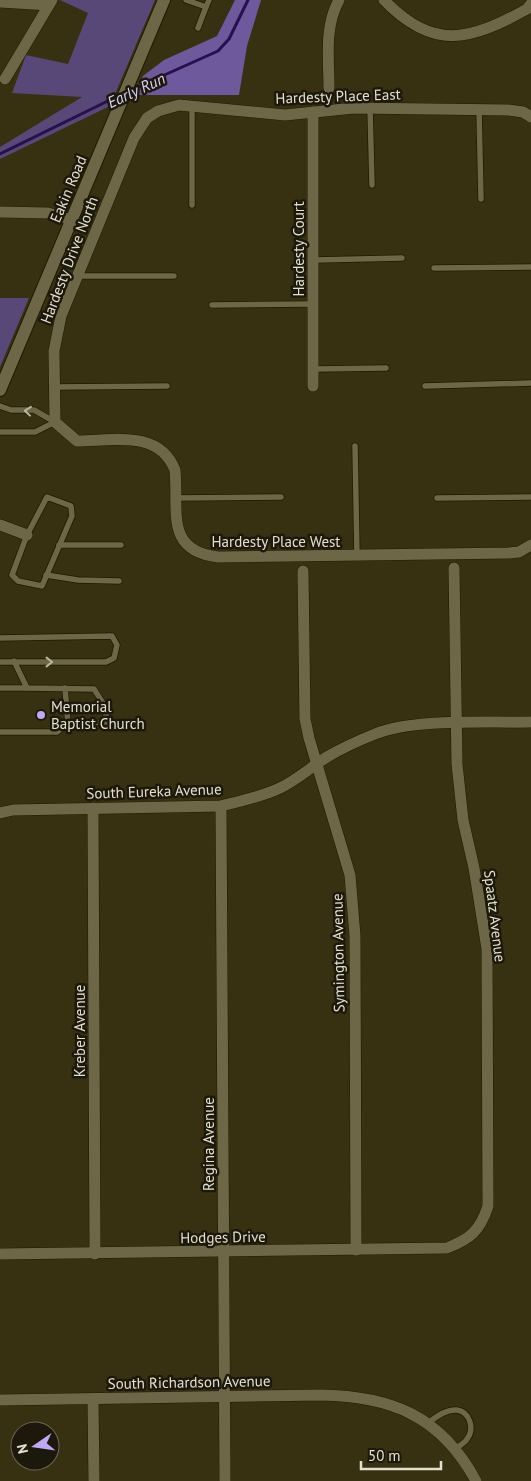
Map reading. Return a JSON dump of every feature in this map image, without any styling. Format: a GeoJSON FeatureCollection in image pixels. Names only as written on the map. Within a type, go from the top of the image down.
{"type":"FeatureCollection","features":[{"type":"Feature","properties":{"kind":"street","name":"Eakin Road"},"geometry":{"type":"LineString","coordinates":[[0,390],[164,0]]}},
{"type":"Feature","properties":{"kind":"street"},"geometry":{"type":"LineString","coordinates":[[329,88],[328,43],[331,19],[338,0]]}},
{"type":"Feature","properties":{"kind":"street"},"geometry":{"type":"LineString","coordinates":[[384,0],[399,16],[410,23],[435,34],[448,36],[471,35],[486,30],[527,9],[531,4]]}},
{"type":"Feature","properties":{"kind":"street"},"geometry":{"type":"LineString","coordinates":[[0,2],[50,2]]}},
{"type":"Feature","properties":{"kind":"street"},"geometry":{"type":"LineString","coordinates":[[5,79],[50,2]]}},
{"type":"Feature","properties":{"kind":"street","name":"Hardesty Place East"},"geometry":{"type":"LineString","coordinates":[[147,118],[165,109],[179,106],[285,115],[370,107],[479,109],[523,112],[531,117]]}},
{"type":"Feature","properties":{"kind":"street","name":"Hardesty Court"},"geometry":{"type":"LineString","coordinates":[[312,112],[313,386]]}},
{"type":"Feature","properties":{"kind":"street","name":"Hardesty Drive North"},"geometry":{"type":"LineString","coordinates":[[55,422],[54,351],[61,316],[134,138],[147,118]]}},
{"type":"Feature","properties":{"kind":"street"},"geometry":{"type":"LineString","coordinates":[[0,212],[48,213],[72,220]]}},
{"type":"Feature","properties":{"kind":"street","name":"Hardesty Place West"},"geometry":{"type":"LineString","coordinates":[[55,422],[77,441],[144,441],[160,447],[172,461],[175,470],[177,528],[180,537],[187,546],[201,555],[218,558],[509,553],[519,552],[530,546]]}},
{"type":"Feature","properties":{"kind":"street"},"geometry":{"type":"LineString","coordinates":[[0,524],[26,535]]}},
{"type":"Feature","properties":{"kind":"street","name":"Spaatz Avenue"},"geometry":{"type":"LineString","coordinates":[[447,1248],[467,1240],[480,1224],[488,1206],[487,949],[474,868],[463,820],[457,764],[454,568]]}},
{"type":"Feature","properties":{"kind":"street","name":"Symington Avenue"},"geometry":{"type":"LineString","coordinates":[[303,571],[304,698],[309,738],[350,875],[353,910],[355,936],[356,1250]]}},
{"type":"Feature","properties":{"kind":"street","name":"South Eureka Avenue"},"geometry":{"type":"LineString","coordinates":[[0,813],[13,810],[221,806],[254,798],[279,789],[328,756],[382,732],[404,726],[531,722]]}},
{"type":"Feature","properties":{"kind":"street","name":"Regina Avenue"},"geometry":{"type":"LineString","coordinates":[[221,806],[224,1481]]}},
{"type":"Feature","properties":{"kind":"street","name":"Kreber Avenue"},"geometry":{"type":"LineString","coordinates":[[94,808],[95,1254]]}},
{"type":"Feature","properties":{"kind":"street","name":"Hodges Drive"},"geometry":{"type":"LineString","coordinates":[[0,1254],[447,1248]]}},
{"type":"Feature","properties":{"kind":"street","name":"South Richardson Avenue"},"geometry":{"type":"LineString","coordinates":[[0,1400],[224,1396],[350,1396],[379,1400],[411,1412],[428,1423],[455,1449],[466,1463],[476,1481]]}},
{"type":"Feature","properties":{"kind":"street"},"geometry":{"type":"LineString","coordinates":[[93,1399],[94,1481]]}},
{"type":"Feature","properties":{"kind":"lane"},"geometry":{"type":"LineString","coordinates":[[186,0],[206,7]]}},
{"type":"Feature","properties":{"kind":"lane"},"geometry":{"type":"LineString","coordinates":[[198,28],[209,0]]}},
{"type":"Feature","properties":{"kind":"lane"},"geometry":{"type":"LineString","coordinates":[[192,107],[192,205]]}},
{"type":"Feature","properties":{"kind":"lane"},"geometry":{"type":"LineString","coordinates":[[370,107],[372,185]]}},
{"type":"Feature","properties":{"kind":"lane"},"geometry":{"type":"LineString","coordinates":[[479,109],[481,199]]}},
{"type":"Feature","properties":{"kind":"lane"},"geometry":{"type":"LineString","coordinates":[[314,260],[402,258]]}},
{"type":"Feature","properties":{"kind":"lane"},"geometry":{"type":"LineString","coordinates":[[434,268],[531,267]]}},
{"type":"Feature","properties":{"kind":"lane"},"geometry":{"type":"LineString","coordinates":[[77,276],[174,276]]}},
{"type":"Feature","properties":{"kind":"lane"},"geometry":{"type":"LineString","coordinates":[[212,305],[313,304]]}},
{"type":"Feature","properties":{"kind":"lane"},"geometry":{"type":"LineString","coordinates":[[313,369],[386,368]]}},
{"type":"Feature","properties":{"kind":"lane"},"geometry":{"type":"LineString","coordinates":[[425,386],[531,383]]}},
{"type":"Feature","properties":{"kind":"lane"},"geometry":{"type":"LineString","coordinates":[[55,388],[167,386]]}},
{"type":"Feature","properties":{"kind":"lane","name":"Hardesty Place West"},"geometry":{"type":"LineString","coordinates":[[0,406],[12,410],[34,410],[55,422]]}},
{"type":"Feature","properties":{"kind":"lane"},"geometry":{"type":"LineString","coordinates":[[0,432],[35,432],[55,422]]}},
{"type":"Feature","properties":{"kind":"lane"},"geometry":{"type":"LineString","coordinates":[[355,446],[357,556]]}},
{"type":"Feature","properties":{"kind":"lane"},"geometry":{"type":"LineString","coordinates":[[47,497],[71,506],[72,516],[42,586],[18,581],[12,575],[26,535],[47,497]]}},
{"type":"Feature","properties":{"kind":"lane"},"geometry":{"type":"LineString","coordinates":[[176,498],[281,497]]}},
{"type":"Feature","properties":{"kind":"lane"},"geometry":{"type":"LineString","coordinates":[[437,498],[531,497]]}},
{"type":"Feature","properties":{"kind":"lane"},"geometry":{"type":"LineString","coordinates":[[59,546],[121,545]]}},
{"type":"Feature","properties":{"kind":"lane"},"geometry":{"type":"LineString","coordinates":[[46,575],[78,580],[119,581]]}},
{"type":"Feature","properties":{"kind":"lane"},"geometry":{"type":"LineString","coordinates":[[0,638],[112,636],[117,645],[114,658],[106,662],[0,662]]}},
{"type":"Feature","properties":{"kind":"lane"},"geometry":{"type":"LineString","coordinates":[[14,662],[27,688]]}},
{"type":"Feature","properties":{"kind":"lane"},"geometry":{"type":"LineString","coordinates":[[0,732],[57,732],[68,724],[102,724],[106,722],[107,715],[106,708],[94,689],[1,688]]}},
{"type":"Feature","properties":{"kind":"lane"},"geometry":{"type":"LineString","coordinates":[[65,688],[68,724]]}},
{"type":"Feature","properties":{"kind":"lane"},"geometry":{"type":"LineString","coordinates":[[428,1423],[449,1411],[458,1410],[467,1415],[471,1431],[467,1439],[455,1449]]}},
{"type":"Feature","properties":{"kind":"shaded area"},"geometry":{"type":"Polygon","coordinates":[[[60,0],[155,0],[110,106],[0,159],[0,147],[82,97],[12,93],[26,55],[68,64],[88,13],[60,0]]]}},
{"type":"Feature","properties":{"kind":"shaded area"},"geometry":{"type":"Polygon","coordinates":[[[235,0],[261,0],[247,46],[239,95],[134,95],[143,76],[164,60],[217,36],[235,0]]]}},
{"type":"Feature","properties":{"kind":"shaded area"},"geometry":{"type":"Polygon","coordinates":[[[0,298],[29,298],[0,367],[0,298]]]}},
{"type":"Feature","properties":{"kind":"waterway","name":"Early Run"},"geometry":{"type":"LineString","coordinates":[[131,90],[218,51],[229,39],[248,0]]}},
{"type":"Feature","properties":{"kind":"waterway","name":"Early Run"},"geometry":{"type":"LineString","coordinates":[[0,154],[118,96]]}},
{"type":"Feature","properties":{"kind":"place","name":"Memorial Baptist Church"},"geometry":{"type":"Point","coordinates":[41,715]}}]}
